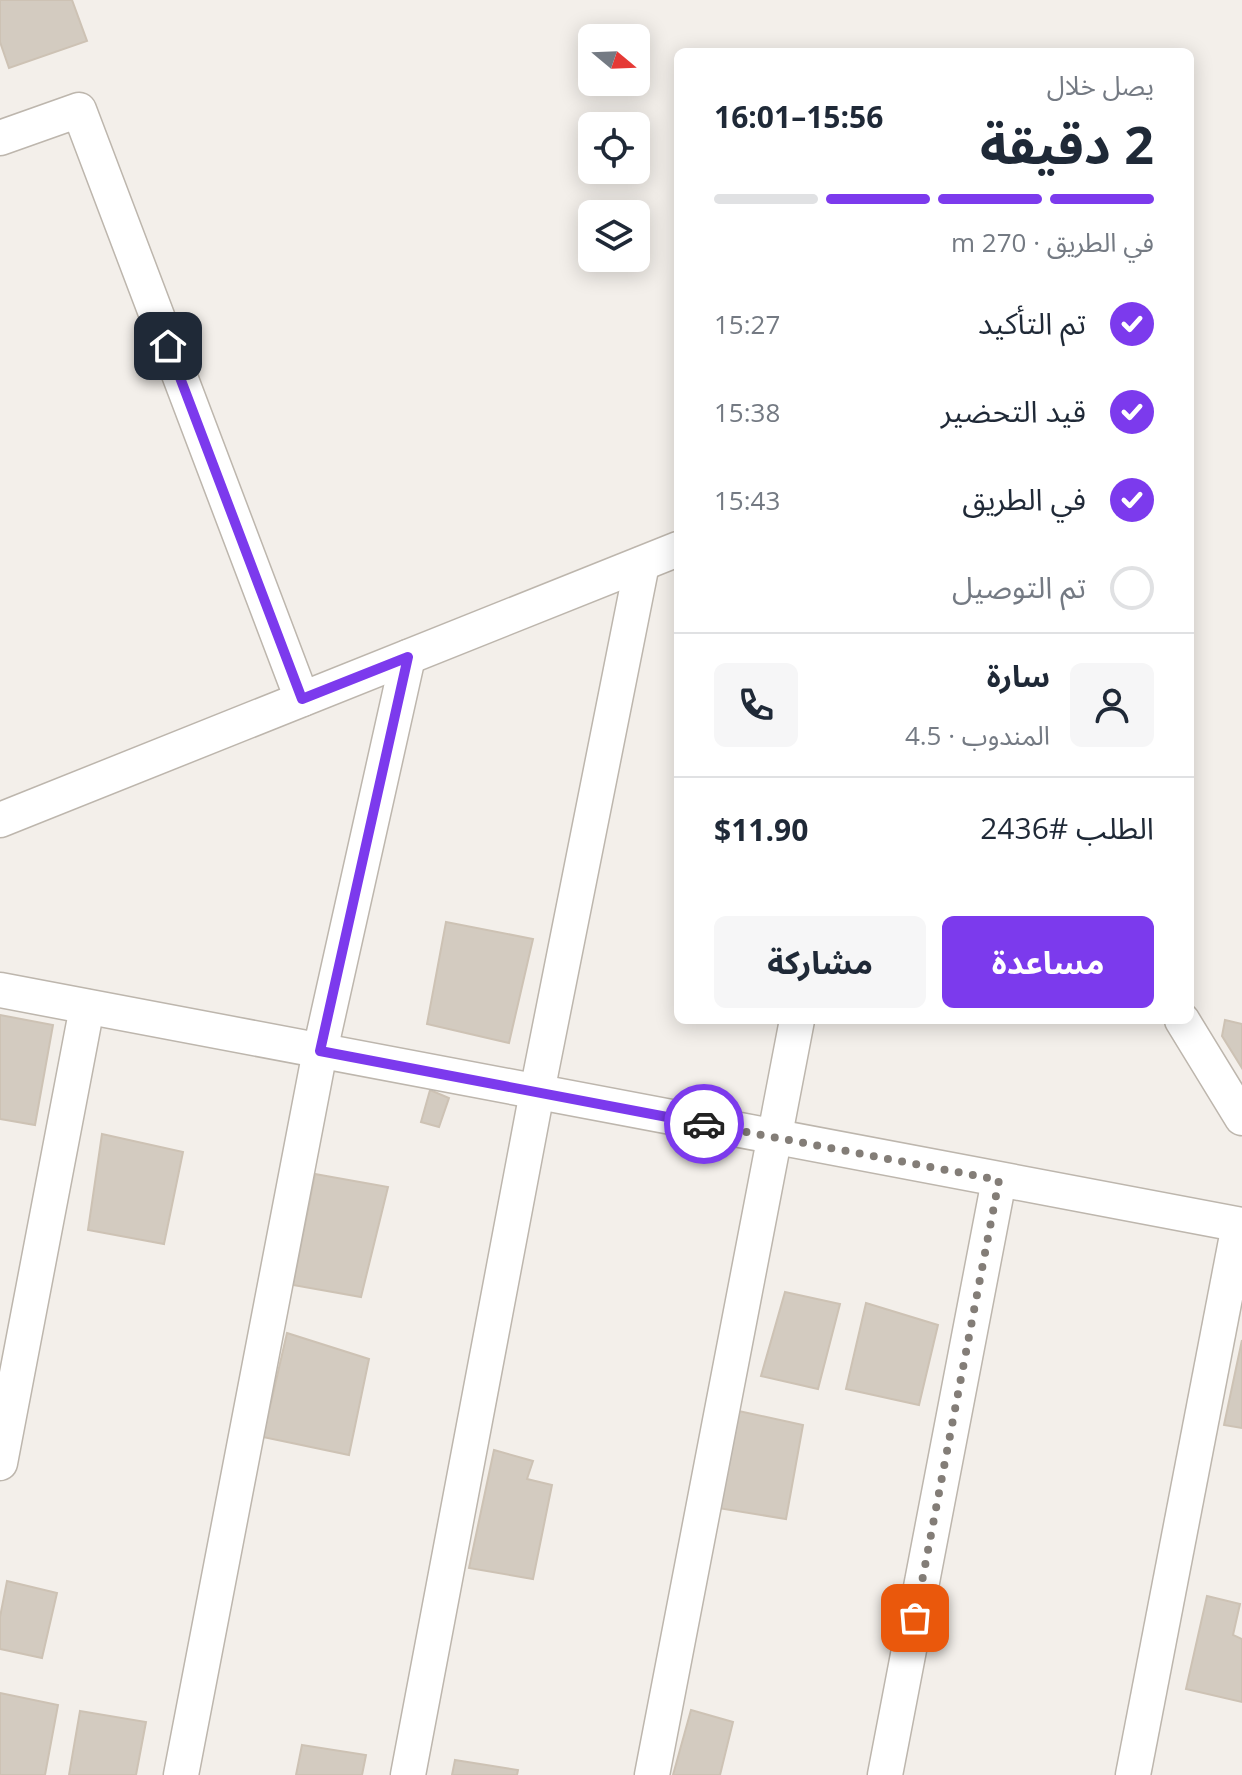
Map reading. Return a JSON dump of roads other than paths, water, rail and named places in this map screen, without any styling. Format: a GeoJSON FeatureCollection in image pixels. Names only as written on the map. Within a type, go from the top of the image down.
{"type":"FeatureCollection","features":[{"type":"Feature","properties":{"kind":"street"},"geometry":{"type":"LineString","coordinates":[[0,138],[79,110],[302,699]]}},
{"type":"Feature","properties":{"kind":"street"},"geometry":{"type":"LineString","coordinates":[[0,820],[674,551]]}},
{"type":"Feature","properties":{"kind":"street"},"geometry":{"type":"LineString","coordinates":[[408,1775],[537,1092],[642,564]]}},
{"type":"Feature","properties":{"kind":"street"},"geometry":{"type":"LineString","coordinates":[[181,1775],[320,1051],[408,657]]}},
{"type":"Feature","properties":{"kind":"street"},"geometry":{"type":"LineString","coordinates":[[0,990],[1240,1225],[1133,1775]]}},
{"type":"Feature","properties":{"kind":"street"},"geometry":{"type":"LineString","coordinates":[[0,1463],[87,1007]]}},
{"type":"Feature","properties":{"kind":"street"},"geometry":{"type":"LineString","coordinates":[[652,1775],[796,1024]]}},
{"type":"Feature","properties":{"kind":"street"},"geometry":{"type":"LineString","coordinates":[[1184,1024],[1242,1118]]}},
{"type":"Feature","properties":{"kind":"street"},"geometry":{"type":"LineString","coordinates":[[885,1775],[999,1180]]}}]}
